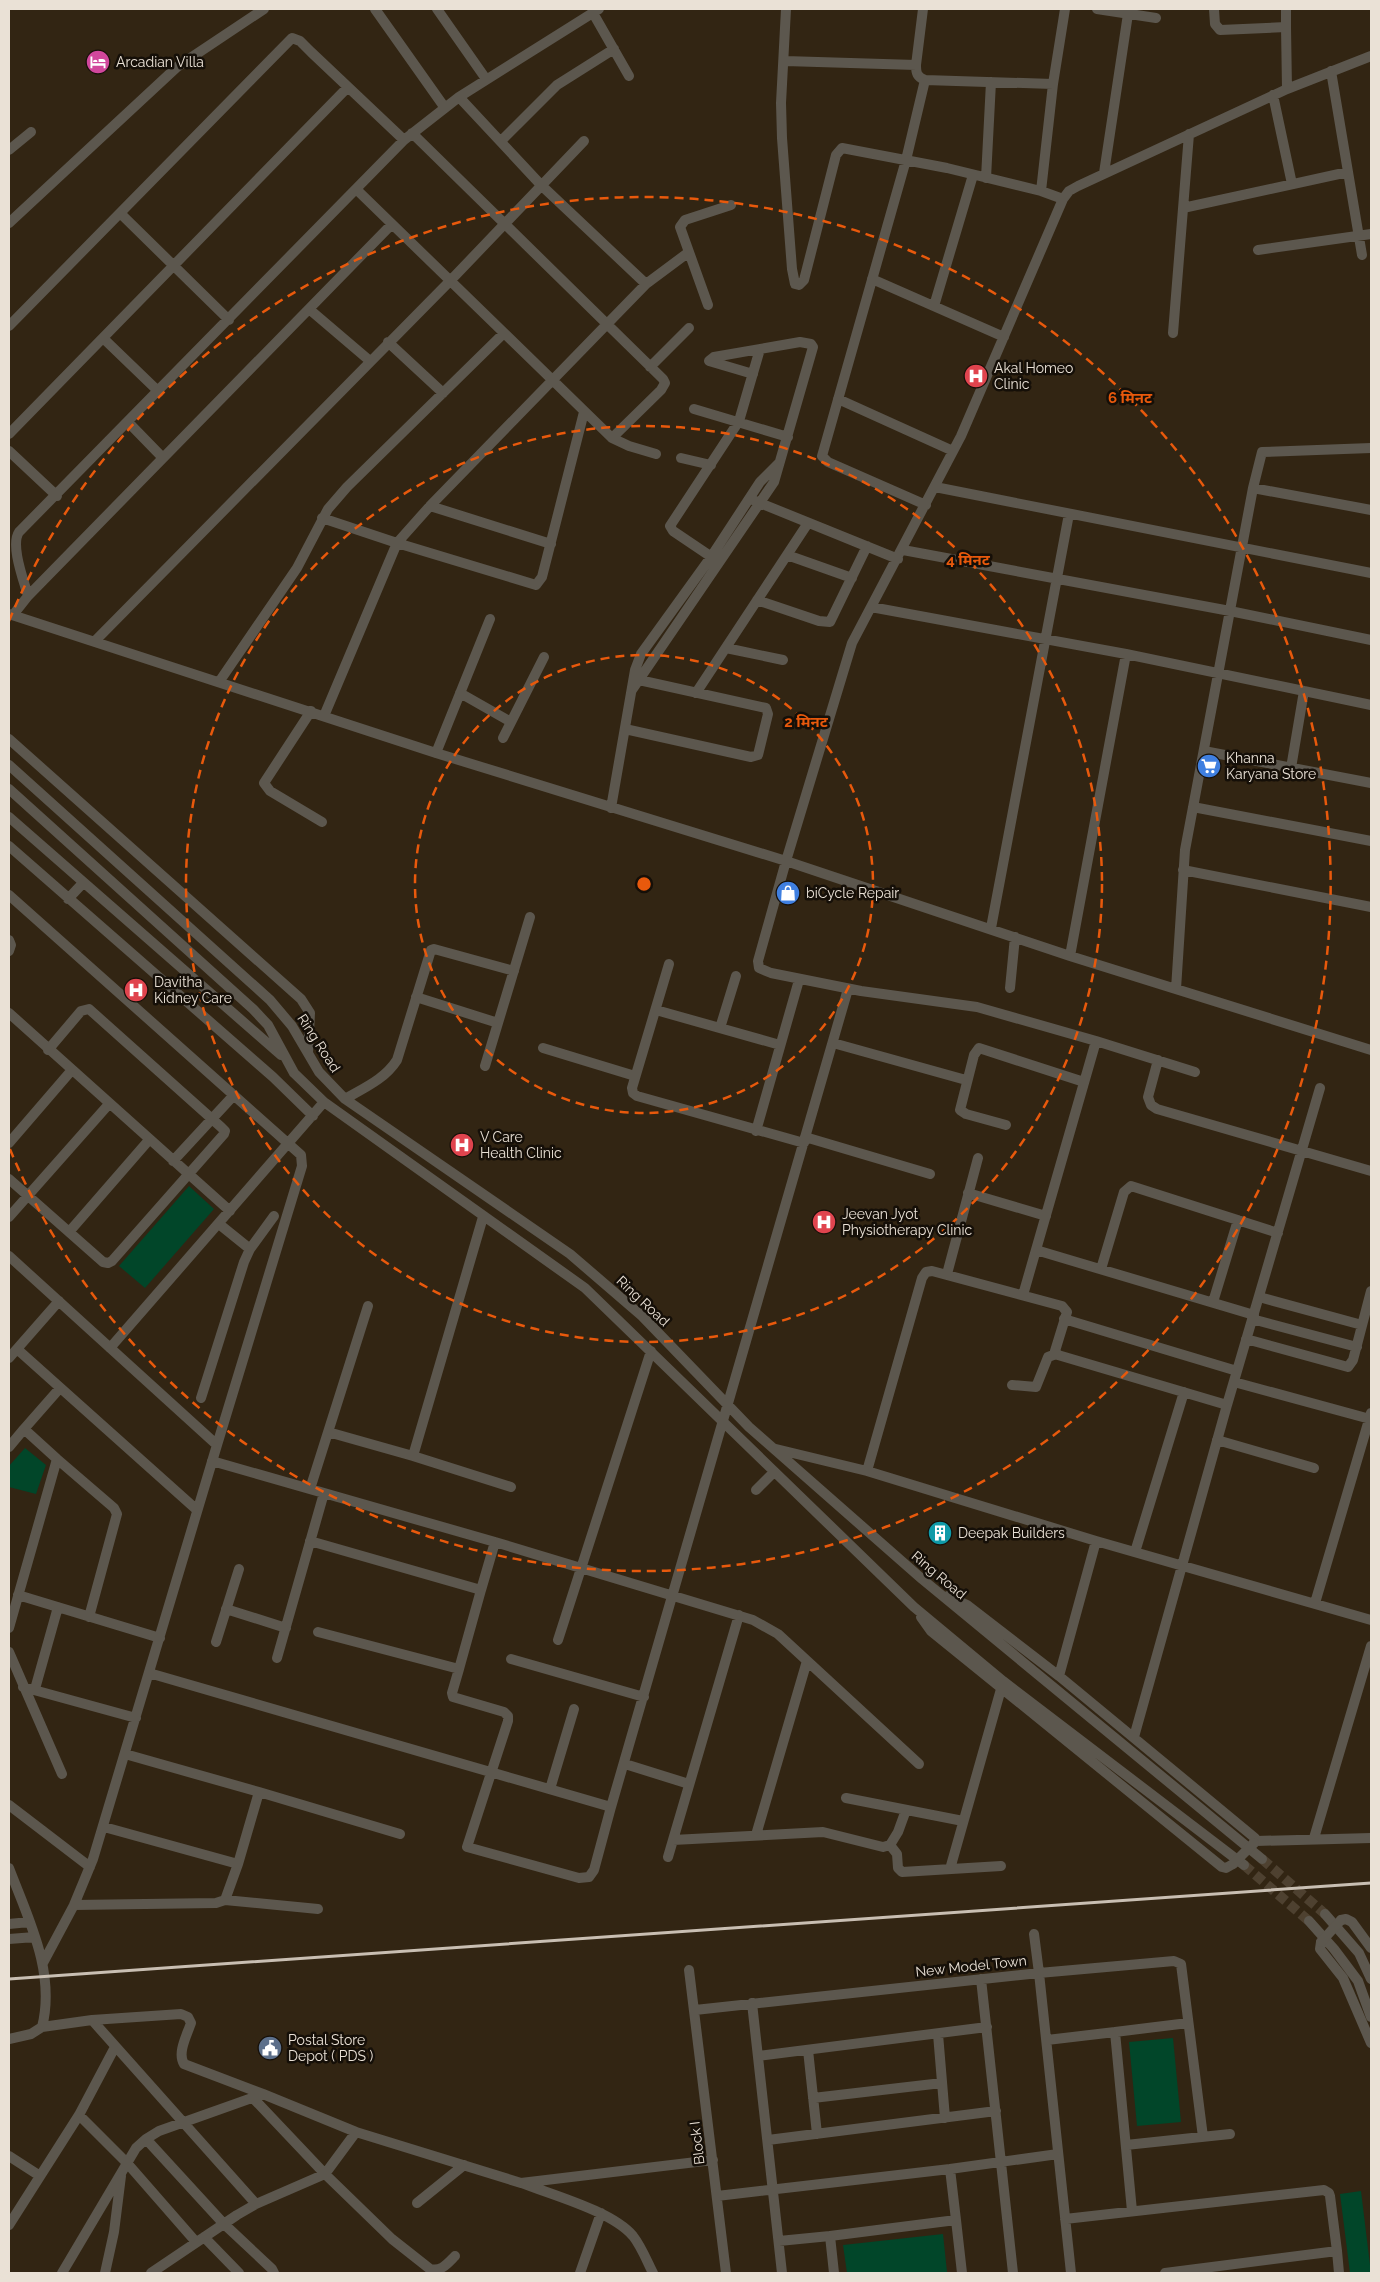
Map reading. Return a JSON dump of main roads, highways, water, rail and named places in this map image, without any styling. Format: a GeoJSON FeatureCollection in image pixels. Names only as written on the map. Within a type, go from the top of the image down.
{"type":"FeatureCollection","features":[{"type":"Feature","properties":{"kind":"tunnel"},"geometry":{"type":"LineString","coordinates":[[1262,1859],[1325,1914]]}},
{"type":"Feature","properties":{"kind":"tunnel"},"geometry":{"type":"LineString","coordinates":[[1244,1865],[1309,1921]]}},
{"type":"Feature","properties":{"kind":"railway"},"geometry":{"type":"LineString","coordinates":[[9,1979],[1371,1883]]}},
{"type":"Feature","properties":{"kind":"place","name":"Arcadian Villa"},"geometry":{"type":"Point","coordinates":[98,62]}},
{"type":"Feature","properties":{"kind":"place","name":"Akal Homeo Clinic"},"geometry":{"type":"Point","coordinates":[976,376]}},
{"type":"Feature","properties":{"kind":"place","name":"Khanna Karyana Store"},"geometry":{"type":"Point","coordinates":[1209,766]}},
{"type":"Feature","properties":{"kind":"place","name":"biCycle Repair"},"geometry":{"type":"Point","coordinates":[788,893]}},
{"type":"Feature","properties":{"kind":"place","name":"Davitha Kidney Care"},"geometry":{"type":"Point","coordinates":[136,990]}},
{"type":"Feature","properties":{"kind":"place","name":"V Care Health Clinic"},"geometry":{"type":"Point","coordinates":[462,1145]}},
{"type":"Feature","properties":{"kind":"place","name":"Jeevan Jyot Physiotherapy Clinic"},"geometry":{"type":"Point","coordinates":[824,1222]}},
{"type":"Feature","properties":{"kind":"place","name":"Deepak Builders"},"geometry":{"type":"Point","coordinates":[940,1533]}},
{"type":"Feature","properties":{"kind":"place","name":"Postal Store Depot ( PDS )"},"geometry":{"type":"Point","coordinates":[270,2048]}}]}
